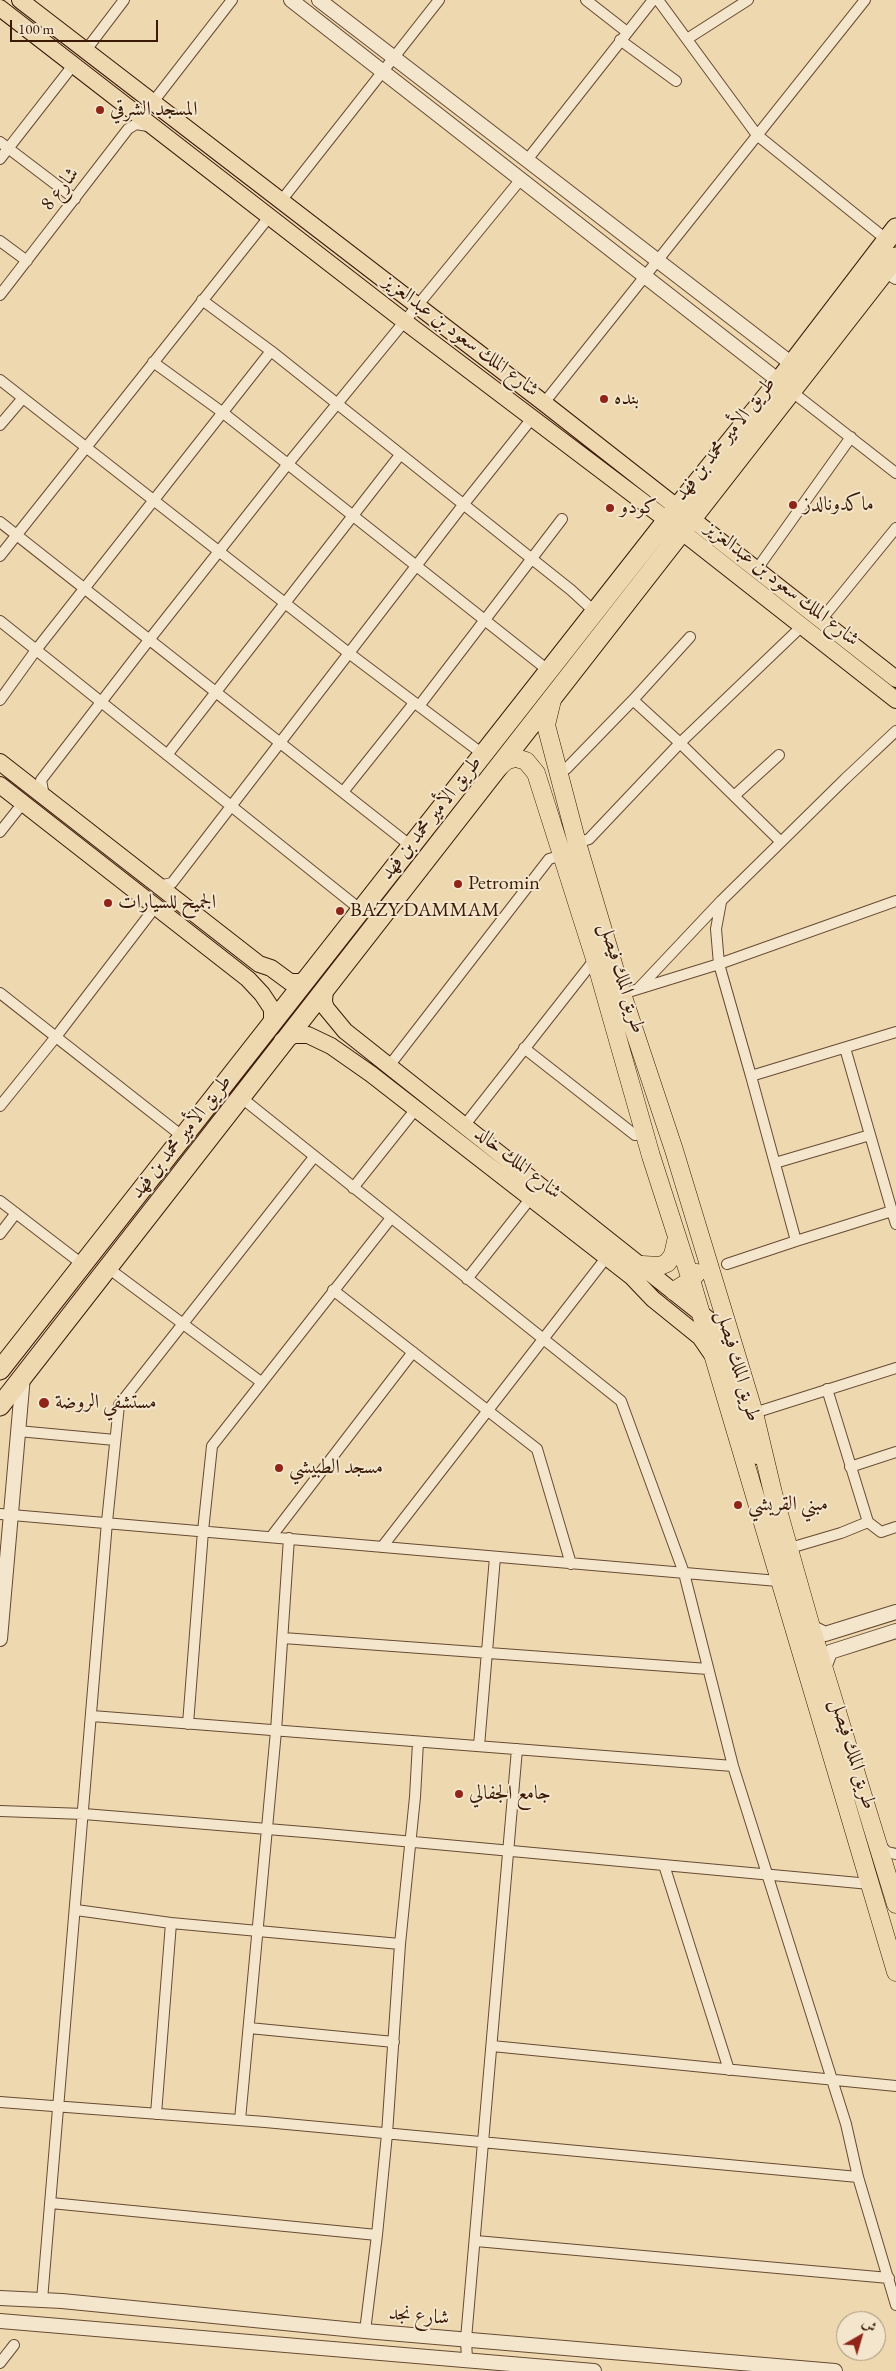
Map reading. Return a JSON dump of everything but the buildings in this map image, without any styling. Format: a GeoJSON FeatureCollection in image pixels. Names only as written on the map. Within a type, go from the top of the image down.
{"type":"FeatureCollection","features":[{"type":"Feature","properties":{"kind":"highway","name":"طريق الأمير محمد بن فهد"},"geometry":{"type":"LineString","coordinates":[[785,386],[792,364],[892,234]]}},
{"type":"Feature","properties":{"kind":"highway","name":"طريق الأمير محمد بن فهد"},"geometry":{"type":"LineString","coordinates":[[0,1406],[241,1098],[282,1042],[552,700],[679,519],[785,386],[892,268]]}},
{"type":"Feature","properties":{"kind":"highway","name":"طريق الأمير محمد بن فهد"},"geometry":{"type":"LineString","coordinates":[[0,1370],[595,612],[679,519]]}},
{"type":"Feature","properties":{"kind":"highway","name":"طريق الملك فيصل"},"geometry":{"type":"LineString","coordinates":[[552,700],[546,725],[561,769],[577,843],[630,991],[644,1065],[674,1150],[754,1413],[773,1493],[811,1627],[878,1844],[895,1890]]}},
{"type":"Feature","properties":{"kind":"highway"},"geometry":{"type":"LineString","coordinates":[[496,770],[507,760],[516,758],[526,761],[536,773]]}},
{"type":"Feature","properties":{"kind":"highway"},"geometry":{"type":"LineString","coordinates":[[536,773],[537,768],[543,761],[549,762],[561,769]]}},
{"type":"Feature","properties":{"kind":"highway","name":"طريق الملك فيصل"},"geometry":{"type":"LineString","coordinates":[[536,773],[595,959],[778,1581],[896,1972]]}},
{"type":"Feature","properties":{"kind":"highway"},"geometry":{"type":"LineString","coordinates":[[644,1065],[667,1159],[698,1261],[697,1272],[691,1280],[674,1291]]}},
{"type":"Feature","properties":{"kind":"highway"},"geometry":{"type":"LineString","coordinates":[[642,1265],[660,1266],[667,1263],[673,1255],[677,1236]]}},
{"type":"Feature","properties":{"kind":"main road","name":"شارع الملك سعود بن عبدالعزيز"},"geometry":{"type":"LineString","coordinates":[[20,0],[544,403],[802,626],[896,700]]}},
{"type":"Feature","properties":{"kind":"main road","name":"شارع الملك سعود بن عبدالعزيز"},"geometry":{"type":"LineString","coordinates":[[2,14],[74,64],[269,217],[533,418],[679,519],[757,570],[896,680]]}},
{"type":"Feature","properties":{"kind":"main road"},"geometry":{"type":"LineString","coordinates":[[802,626],[807,622],[814,624],[861,661],[896,680]]}},
{"type":"Feature","properties":{"kind":"main road"},"geometry":{"type":"LineString","coordinates":[[0,762],[259,964],[270,974],[268,983],[260,986],[248,979],[0,785]]}},
{"type":"Feature","properties":{"kind":"main road"},"geometry":{"type":"LineString","coordinates":[[259,964],[271,968],[290,982],[301,982],[308,977]]}},
{"type":"Feature","properties":{"kind":"main road"},"geometry":{"type":"LineString","coordinates":[[248,979],[262,994],[272,1009],[272,1020],[268,1028]]}},
{"type":"Feature","properties":{"kind":"main road","name":"شارع الملك خالد"},"geometry":{"type":"LineString","coordinates":[[325,988],[324,1002],[326,1008],[345,1031],[713,1323],[720,1336],[756,1455],[773,1493]]}},
{"type":"Feature","properties":{"kind":"main road"},"geometry":{"type":"LineString","coordinates":[[331,1046],[325,1038],[326,1029],[334,1025],[345,1031]]}},
{"type":"Feature","properties":{"kind":"main road","name":"شارع الملك خالد"},"geometry":{"type":"LineString","coordinates":[[282,1042],[294,1035],[304,1034],[331,1046],[371,1074],[611,1262],[693,1331],[712,1354]]}},
{"type":"Feature","properties":{"kind":"main road"},"geometry":{"type":"LineString","coordinates":[[611,1262],[636,1275],[657,1292],[665,1294],[674,1291]]}},
{"type":"Feature","properties":{"kind":"street"},"geometry":{"type":"LineString","coordinates":[[86,50],[124,0]]}},
{"type":"Feature","properties":{"kind":"street"},"geometry":{"type":"LineString","coordinates":[[153,102],[232,0]]}},
{"type":"Feature","properties":{"kind":"street"},"geometry":{"type":"LineString","coordinates":[[291,0],[896,473]]}},
{"type":"Feature","properties":{"kind":"street"},"geometry":{"type":"LineString","coordinates":[[282,201],[439,0]]}},
{"type":"Feature","properties":{"kind":"street"},"geometry":{"type":"LineString","coordinates":[[586,0],[676,81]]}},
{"type":"Feature","properties":{"kind":"street"},"geometry":{"type":"LineString","coordinates":[[527,160],[653,0]]}},
{"type":"Feature","properties":{"kind":"street"},"geometry":{"type":"LineString","coordinates":[[658,0],[757,135],[892,234]]}},
{"type":"Feature","properties":{"kind":"street"},"geometry":{"type":"LineString","coordinates":[[687,39],[748,0]]}},
{"type":"Feature","properties":{"kind":"street"},"geometry":{"type":"LineString","coordinates":[[544,403],[865,0]]}},
{"type":"Feature","properties":{"kind":"street"},"geometry":{"type":"LineString","coordinates":[[326,2],[393,57],[792,364]]}},
{"type":"Feature","properties":{"kind":"street"},"geometry":{"type":"LineString","coordinates":[[0,159],[4,145],[74,64]]}},
{"type":"Feature","properties":{"kind":"street","name":"شارع 8"},"geometry":{"type":"LineString","coordinates":[[0,295],[128,129],[136,124],[157,128]]}},
{"type":"Feature","properties":{"kind":"street"},"geometry":{"type":"LineString","coordinates":[[4,145],[75,199]]}},
{"type":"Feature","properties":{"kind":"street"},"geometry":{"type":"LineString","coordinates":[[44,796],[42,780],[149,640],[336,404],[520,180]]}},
{"type":"Feature","properties":{"kind":"street"},"geometry":{"type":"LineString","coordinates":[[0,556],[269,217]]}},
{"type":"Feature","properties":{"kind":"street"},"geometry":{"type":"LineString","coordinates":[[0,241],[26,261]]}},
{"type":"Feature","properties":{"kind":"street"},"geometry":{"type":"LineString","coordinates":[[202,300],[271,351],[595,612]]}},
{"type":"Feature","properties":{"kind":"street"},"geometry":{"type":"LineString","coordinates":[[0,700],[36,650],[271,351]]}},
{"type":"Feature","properties":{"kind":"street"},"geometry":{"type":"LineString","coordinates":[[153,362],[222,412],[416,567],[549,670]]}},
{"type":"Feature","properties":{"kind":"street"},"geometry":{"type":"LineString","coordinates":[[0,380],[350,654],[484,755]]}},
{"type":"Feature","properties":{"kind":"street"},"geometry":{"type":"LineString","coordinates":[[0,426],[23,398]]}},
{"type":"Feature","properties":{"kind":"street"},"geometry":{"type":"LineString","coordinates":[[158,886],[172,884],[463,505],[533,418]]}},
{"type":"Feature","properties":{"kind":"street"},"geometry":{"type":"LineString","coordinates":[[757,570],[850,437]]}},
{"type":"Feature","properties":{"kind":"street"},"geometry":{"type":"LineString","coordinates":[[167,755],[400,455]]}},
{"type":"Feature","properties":{"kind":"street"},"geometry":{"type":"LineString","coordinates":[[343,792],[485,620],[562,519]]}},
{"type":"Feature","properties":{"kind":"street"},"geometry":{"type":"LineString","coordinates":[[0,522],[411,846]]}},
{"type":"Feature","properties":{"kind":"street"},"geometry":{"type":"LineString","coordinates":[[821,620],[896,528]]}},
{"type":"Feature","properties":{"kind":"street"},"geometry":{"type":"LineString","coordinates":[[0,621],[361,910]]}},
{"type":"Feature","properties":{"kind":"street"},"geometry":{"type":"LineString","coordinates":[[577,843],[589,839],[680,743],[802,626]]}},
{"type":"Feature","properties":{"kind":"street"},"geometry":{"type":"LineString","coordinates":[[561,769],[633,700],[690,637]]}},
{"type":"Feature","properties":{"kind":"street"},"geometry":{"type":"LineString","coordinates":[[633,700],[680,743],[780,842]]}},
{"type":"Feature","properties":{"kind":"street"},"geometry":{"type":"LineString","coordinates":[[630,991],[780,842],[896,731]]}},
{"type":"Feature","properties":{"kind":"street"},"geometry":{"type":"LineString","coordinates":[[734,796],[779,755]]}},
{"type":"Feature","properties":{"kind":"street"},"geometry":{"type":"LineString","coordinates":[[0,832],[23,803]]}},
{"type":"Feature","properties":{"kind":"street"},"geometry":{"type":"LineString","coordinates":[[389,1066],[549,860],[563,855]]}},
{"type":"Feature","properties":{"kind":"street"},"geometry":{"type":"LineString","coordinates":[[721,901],[716,929],[718,964],[796,1241]]}},
{"type":"Feature","properties":{"kind":"street"},"geometry":{"type":"LineString","coordinates":[[630,991],[718,964],[896,901]]}},
{"type":"Feature","properties":{"kind":"street"},"geometry":{"type":"LineString","coordinates":[[0,1106],[55,1038],[156,906]]}},
{"type":"Feature","properties":{"kind":"street"},"geometry":{"type":"LineString","coordinates":[[464,1126],[595,959]]}},
{"type":"Feature","properties":{"kind":"street"},"geometry":{"type":"LineString","coordinates":[[0,993],[182,1136]]}},
{"type":"Feature","properties":{"kind":"street"},"geometry":{"type":"LineString","coordinates":[[751,1076],[896,1032]]}},
{"type":"Feature","properties":{"kind":"street"},"geometry":{"type":"LineString","coordinates":[[524,1048],[635,1135],[645,1132]]}},
{"type":"Feature","properties":{"kind":"street"},"geometry":{"type":"LineString","coordinates":[[845,1048],[896,1224]]}},
{"type":"Feature","properties":{"kind":"street"},"geometry":{"type":"LineString","coordinates":[[224,1083],[621,1401],[684,1573],[734,1766],[846,2124],[858,2177],[891,2272],[896,2305]]}},
{"type":"Feature","properties":{"kind":"street"},"geometry":{"type":"LineString","coordinates":[[353,1188],[416,1110]]}},
{"type":"Feature","properties":{"kind":"street"},"geometry":{"type":"LineString","coordinates":[[775,1163],[870,1135]]}},
{"type":"Feature","properties":{"kind":"street"},"geometry":{"type":"LineString","coordinates":[[42,2300],[107,1522],[119,1405],[314,1157]]}},
{"type":"Feature","properties":{"kind":"street"},"geometry":{"type":"LineString","coordinates":[[467,1279],[530,1199]]}},
{"type":"Feature","properties":{"kind":"street"},"geometry":{"type":"LineString","coordinates":[[0,1200],[82,1264]]}},
{"type":"Feature","properties":{"kind":"street"},"geometry":{"type":"LineString","coordinates":[[727,1264],[892,1211]]}},
{"type":"Feature","properties":{"kind":"street"},"geometry":{"type":"LineString","coordinates":[[0,1234],[16,1213]]}},
{"type":"Feature","properties":{"kind":"street"},"geometry":{"type":"LineString","coordinates":[[188,1724],[203,1531],[212,1446],[391,1218]]}},
{"type":"Feature","properties":{"kind":"street"},"geometry":{"type":"LineString","coordinates":[[382,1546],[544,1340],[611,1262]]}},
{"type":"Feature","properties":{"kind":"street"},"geometry":{"type":"LineString","coordinates":[[108,1268],[261,1382]]}},
{"type":"Feature","properties":{"kind":"street"},"geometry":{"type":"LineString","coordinates":[[333,1290],[537,1449],[572,1564]]}},
{"type":"Feature","properties":{"kind":"street"},"geometry":{"type":"LineString","coordinates":[[271,1537],[413,1352]]}},
{"type":"Feature","properties":{"kind":"street"},"geometry":{"type":"LineString","coordinates":[[754,1413],[896,1368]]}},
{"type":"Feature","properties":{"kind":"street"},"geometry":{"type":"LineString","coordinates":[[0,1639],[5,1514],[18,1431],[23,1376]]}},
{"type":"Feature","properties":{"kind":"street"},"geometry":{"type":"LineString","coordinates":[[827,1389],[868,1522],[880,1532],[896,1527]]}},
{"type":"Feature","properties":{"kind":"street"},"geometry":{"type":"LineString","coordinates":[[18,1431],[115,1440]]}},
{"type":"Feature","properties":{"kind":"street"},"geometry":{"type":"LineString","coordinates":[[850,1467],[896,1452]]}},
{"type":"Feature","properties":{"kind":"street"},"geometry":{"type":"LineString","coordinates":[[5,1514],[778,1581]]}},
{"type":"Feature","properties":{"kind":"street"},"geometry":{"type":"LineString","coordinates":[[790,1548],[841,1533],[868,1522]]}},
{"type":"Feature","properties":{"kind":"street"},"geometry":{"type":"LineString","coordinates":[[240,2120],[276,1731],[289,1538]]}},
{"type":"Feature","properties":{"kind":"street"},"geometry":{"type":"LineString","coordinates":[[479,1746],[495,1557]]}},
{"type":"Feature","properties":{"kind":"street"},"geometry":{"type":"LineString","coordinates":[[811,1627],[825,1634],[896,1612]]}},
{"type":"Feature","properties":{"kind":"street"},"geometry":{"type":"LineString","coordinates":[[862,1622],[867,1640]]}},
{"type":"Feature","properties":{"kind":"street"},"geometry":{"type":"LineString","coordinates":[[824,1668],[830,1652],[896,1631]]}},
{"type":"Feature","properties":{"kind":"street"},"geometry":{"type":"LineString","coordinates":[[283,1638],[708,1669]]}},
{"type":"Feature","properties":{"kind":"street"},"geometry":{"type":"LineString","coordinates":[[92,1716],[734,1766]]}},
{"type":"Feature","properties":{"kind":"street"},"geometry":{"type":"LineString","coordinates":[[365,2332],[387,2134],[400,1944],[412,1841],[418,1742]]}},
{"type":"Feature","properties":{"kind":"street"},"geometry":{"type":"LineString","coordinates":[[467,2360],[466,2340],[517,1750]]}},
{"type":"Feature","properties":{"kind":"street"},"geometry":{"type":"LineString","coordinates":[[0,1811],[84,1814],[508,1849],[870,1884]]}},
{"type":"Feature","properties":{"kind":"street"},"geometry":{"type":"LineString","coordinates":[[878,1844],[887,1852],[896,1854]]}},
{"type":"Feature","properties":{"kind":"street"},"geometry":{"type":"LineString","coordinates":[[664,1865],[730,2070]]}},
{"type":"Feature","properties":{"kind":"street"},"geometry":{"type":"LineString","coordinates":[[76,1910],[171,1923],[400,1944]]}},
{"type":"Feature","properties":{"kind":"street"},"geometry":{"type":"LineString","coordinates":[[156,2114],[171,1923]]}},
{"type":"Feature","properties":{"kind":"street"},"geometry":{"type":"LineString","coordinates":[[249,2028],[394,2042]]}},
{"type":"Feature","properties":{"kind":"street"},"geometry":{"type":"LineString","coordinates":[[492,2046],[896,2086]]}},
{"type":"Feature","properties":{"kind":"street"},"geometry":{"type":"LineString","coordinates":[[0,2102],[240,2120],[858,2177]]}},
{"type":"Feature","properties":{"kind":"street"},"geometry":{"type":"LineString","coordinates":[[51,2203],[377,2235]]}},
{"type":"Feature","properties":{"kind":"street"},"geometry":{"type":"LineString","coordinates":[[476,2241],[891,2272]]}},
{"type":"Feature","properties":{"kind":"street","name":"شارع نجد"},"geometry":{"type":"LineString","coordinates":[[0,2298],[42,2300],[365,2332],[835,2371]]}},
{"type":"Feature","properties":{"kind":"street","name":"شارع نجد"},"geometry":{"type":"LineString","coordinates":[[0,2320],[594,2371]]}},
{"type":"Feature","properties":{"kind":"street"},"geometry":{"type":"LineString","coordinates":[[0,2363],[14,2345]]}},
{"type":"Feature","properties":{"kind":"place","name":"المسجد الشرقي"},"geometry":{"type":"Point","coordinates":[100,110]}},
{"type":"Feature","properties":{"kind":"place","name":"بنده"},"geometry":{"type":"Point","coordinates":[604,399]}},
{"type":"Feature","properties":{"kind":"place","name":"ماكدونالدز"},"geometry":{"type":"Point","coordinates":[793,505]}},
{"type":"Feature","properties":{"kind":"place","name":"كودو"},"geometry":{"type":"Point","coordinates":[610,508]}},
{"type":"Feature","properties":{"kind":"place","name":"Petromin"},"geometry":{"type":"Point","coordinates":[458,884]}},
{"type":"Feature","properties":{"kind":"place","name":"الجميح للسيارات"},"geometry":{"type":"Point","coordinates":[108,903]}},
{"type":"Feature","properties":{"kind":"place","name":"BAZY DAMMAM"},"geometry":{"type":"Point","coordinates":[340,911]}},
{"type":"Feature","properties":{"kind":"place","name":"مستشفي الروضة"},"geometry":{"type":"Point","coordinates":[44,1403]}},
{"type":"Feature","properties":{"kind":"place","name":"مسجد الطبيشي"},"geometry":{"type":"Point","coordinates":[279,1468]}},
{"type":"Feature","properties":{"kind":"place","name":"مبني القريشي"},"geometry":{"type":"Point","coordinates":[738,1505]}},
{"type":"Feature","properties":{"kind":"place","name":"جامع الجفالي"},"geometry":{"type":"Point","coordinates":[459,1794]}}]}
